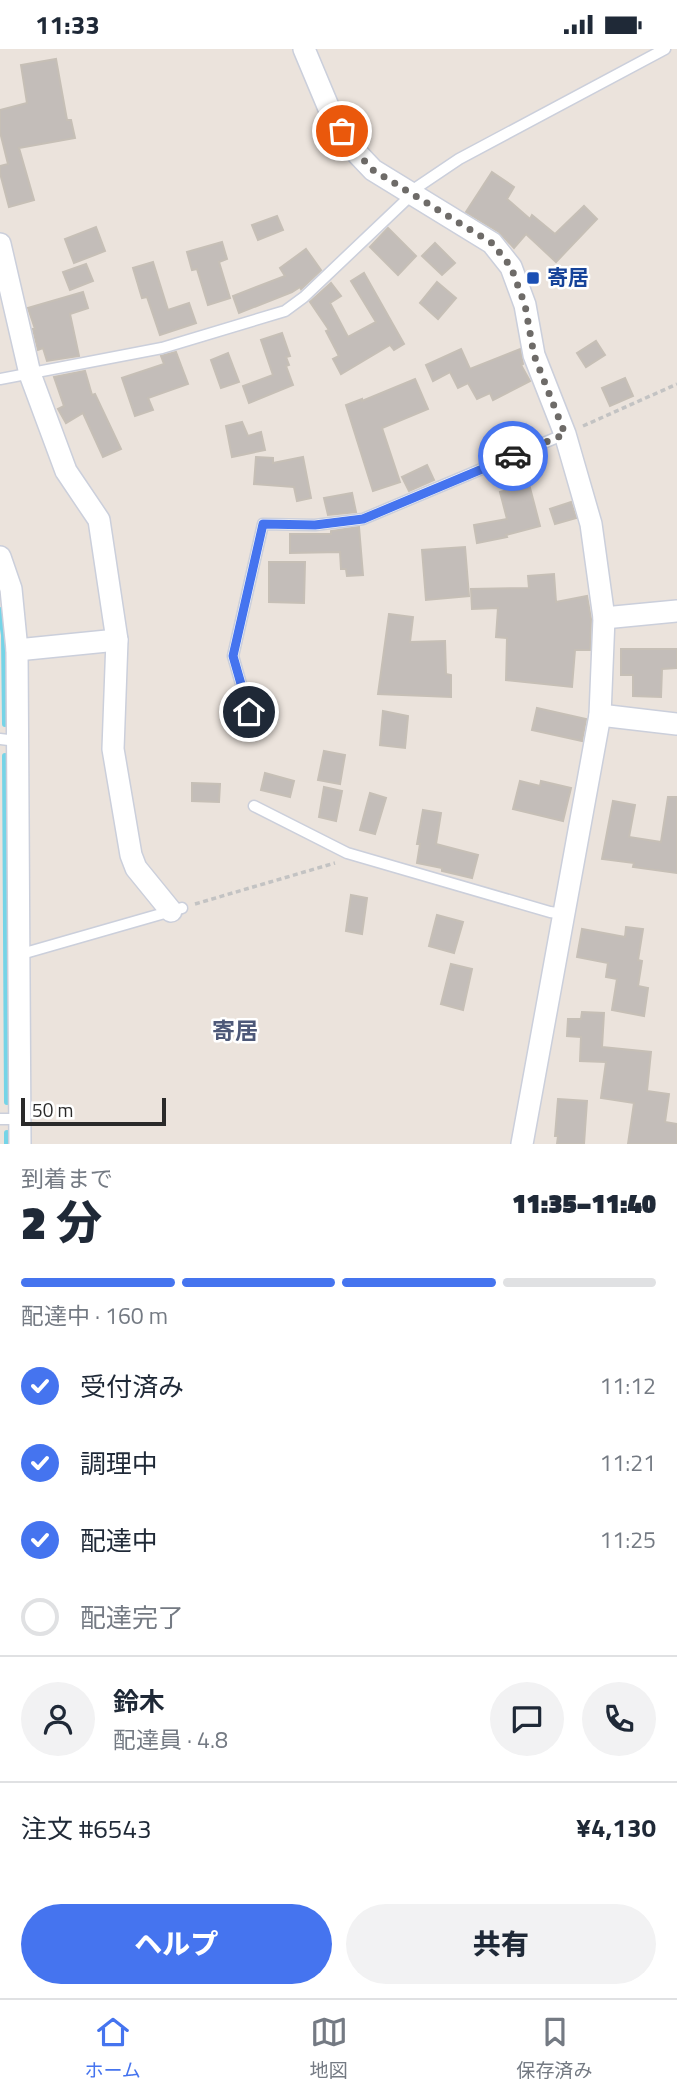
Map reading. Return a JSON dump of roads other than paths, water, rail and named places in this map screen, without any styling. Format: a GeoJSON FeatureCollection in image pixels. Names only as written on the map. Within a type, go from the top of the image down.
{"type":"FeatureCollection","features":[{"type":"Feature","properties":{"kind":"street"},"geometry":{"type":"LineString","coordinates":[[304,49],[330,111],[354,150],[373,170],[492,243],[511,267],[525,305],[534,355],[565,434],[591,524],[604,618],[600,715],[522,1144]]}},
{"type":"Feature","properties":{"kind":"street"},"geometry":{"type":"LineString","coordinates":[[0,244],[30,374],[65,471],[99,520],[117,640],[113,748],[131,855],[136,868],[177,909]]}},
{"type":"Feature","properties":{"kind":"street"},"geometry":{"type":"LineString","coordinates":[[0,557],[11,589],[17,650],[8,740],[18,955],[9,1119],[20,1144]]}},
{"type":"Feature","properties":{"kind":"street"},"geometry":{"type":"LineString","coordinates":[[604,618],[677,611]]}},
{"type":"Feature","properties":{"kind":"street"},"geometry":{"type":"LineString","coordinates":[[17,650],[117,640]]}},
{"type":"Feature","properties":{"kind":"street"},"geometry":{"type":"LineString","coordinates":[[600,715],[677,724]]}},
{"type":"Feature","properties":{"kind":"lane"},"geometry":{"type":"LineString","coordinates":[[0,379],[162,348],[285,311],[304,297],[405,201],[410,192],[460,159],[665,49]]}},
{"type":"Feature","properties":{"kind":"lane"},"geometry":{"type":"LineString","coordinates":[[249,712],[233,656],[263,524],[315,525],[363,519],[565,434]]}},
{"type":"Feature","properties":{"kind":"lane"},"geometry":{"type":"LineString","coordinates":[[254,806],[347,853],[564,914]]}},
{"type":"Feature","properties":{"kind":"lane"},"geometry":{"type":"LineString","coordinates":[[18,955],[177,909]]}},
{"type":"Feature","properties":{"kind":"waterway"},"geometry":{"type":"LineString","coordinates":[[0,610],[4,635],[5,724]]}},
{"type":"Feature","properties":{"kind":"waterway"},"geometry":{"type":"LineString","coordinates":[[5,756],[7,1102]]}},
{"type":"Feature","properties":{"kind":"waterway"},"geometry":{"type":"LineString","coordinates":[[7,1133],[7,1144]]}},
{"type":"Feature","properties":{"kind":"place","name":"寄居"},"geometry":{"type":"Point","coordinates":[533,278]}},
{"type":"Feature","properties":{"kind":"district","name":"寄居"},"geometry":{"type":"Point","coordinates":[235,1031]}}]}
